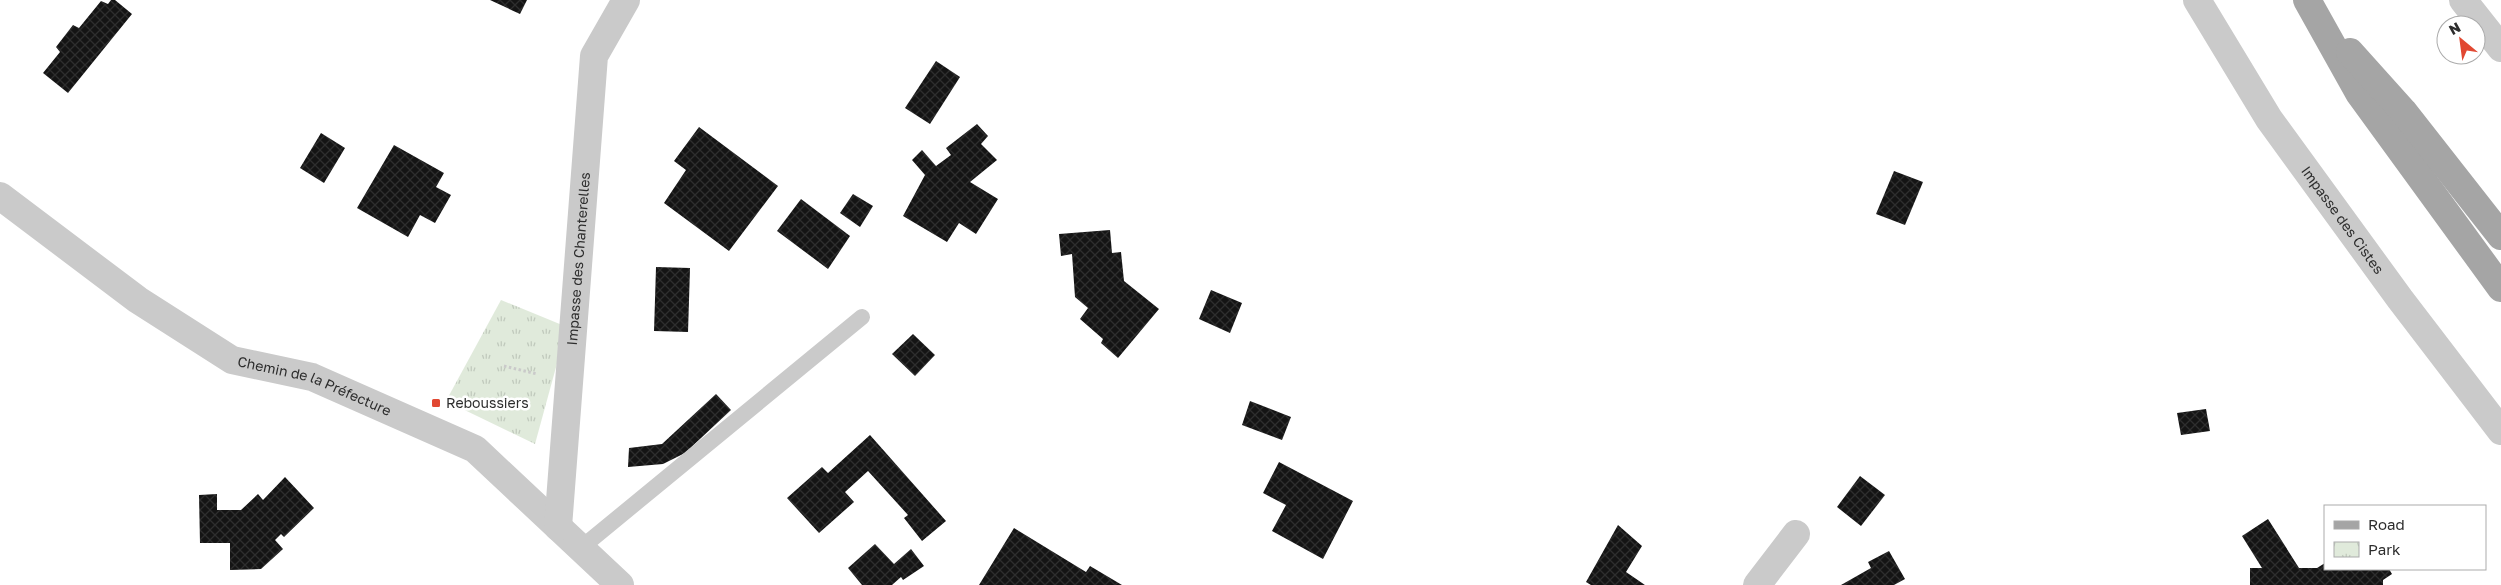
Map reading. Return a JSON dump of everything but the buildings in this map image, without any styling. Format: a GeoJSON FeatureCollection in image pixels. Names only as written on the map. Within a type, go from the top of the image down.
{"type":"FeatureCollection","features":[{"type":"Feature","properties":{"kind":"main road"},"geometry":{"type":"LineString","coordinates":[[2313,9],[2403,111],[2501,236]]}},
{"type":"Feature","properties":{"kind":"main road"},"geometry":{"type":"LineString","coordinates":[[2313,9],[2360,93],[2501,288]]}},
{"type":"Feature","properties":{"kind":"street","name":"Impasse des Chanterelles"},"geometry":{"type":"LineString","coordinates":[[558,527],[594,56],[626,0]]}},
{"type":"Feature","properties":{"kind":"street","name":"Impasse des Cistes"},"geometry":{"type":"LineString","coordinates":[[2197,0],[2269,119],[2400,299],[2501,431]]}},
{"type":"Feature","properties":{"kind":"street"},"geometry":{"type":"LineString","coordinates":[[2463,0],[2501,48]]}},
{"type":"Feature","properties":{"kind":"street","name":"Chemin de la Préfecture"},"geometry":{"type":"LineString","coordinates":[[0,196],[138,300],[232,360],[312,377],[475,449],[620,585]]}},
{"type":"Feature","properties":{"kind":"street"},"geometry":{"type":"LineString","coordinates":[[1757,585],[1796,534]]}},
{"type":"Feature","properties":{"kind":"lane"},"geometry":{"type":"LineString","coordinates":[[581,548],[862,317]]}},
{"type":"Feature","properties":{"kind":"green space"},"geometry":{"type":"Polygon","coordinates":[[[501,300],[567,327],[535,444],[446,401],[501,300]]]}},
{"type":"Feature","properties":{"kind":"place","name":"Reboussiers"},"geometry":{"type":"Point","coordinates":[436,403]}}]}
